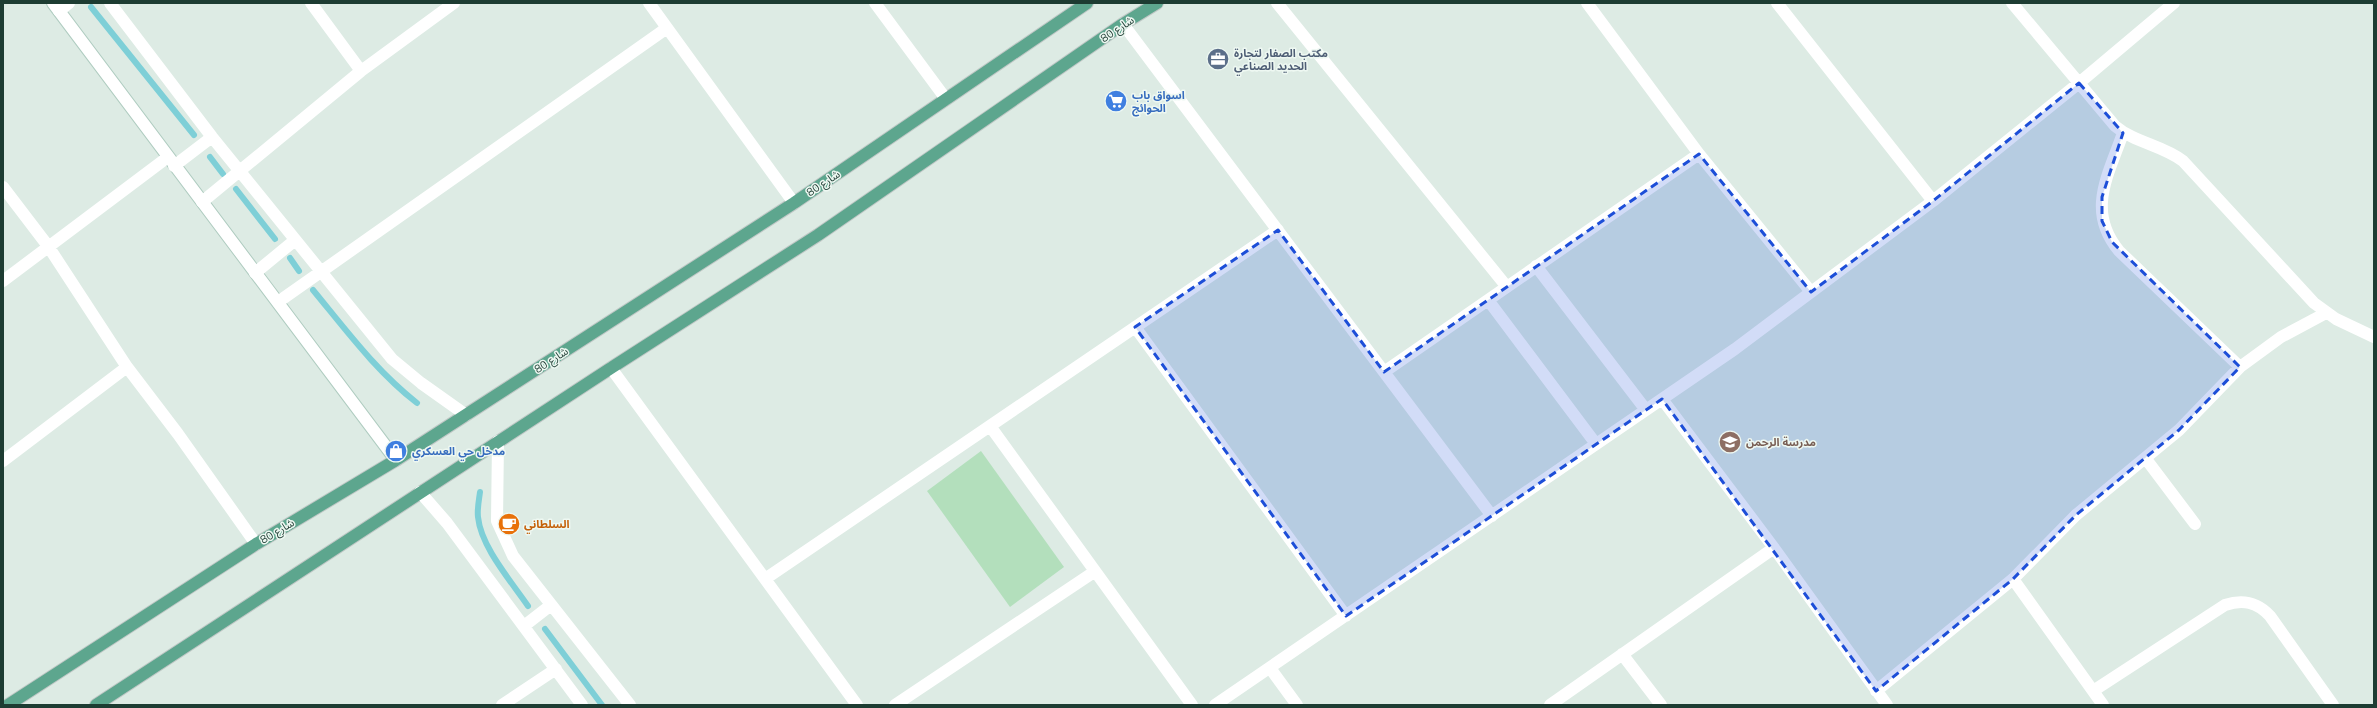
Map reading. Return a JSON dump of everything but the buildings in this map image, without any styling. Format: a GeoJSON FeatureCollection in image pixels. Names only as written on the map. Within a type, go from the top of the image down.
{"type":"FeatureCollection","features":[{"type":"Feature","properties":{"kind":"main road","name":"شارع 80"},"geometry":{"type":"LineString","coordinates":[[8,705],[256,544],[396,460],[794,203],[1087,3]]}},
{"type":"Feature","properties":{"kind":"main road","name":"شارع 80"},"geometry":{"type":"LineString","coordinates":[[96,705],[420,492],[818,236],[1123,24],[1157,3]]}},
{"type":"Feature","properties":{"kind":"street"},"geometry":{"type":"LineString","coordinates":[[69,3],[56,7],[396,460]]}},
{"type":"Feature","properties":{"kind":"street"},"geometry":{"type":"LineString","coordinates":[[110,3],[212,137],[294,241],[392,359],[421,383],[466,414]]}},
{"type":"Feature","properties":{"kind":"street"},"geometry":{"type":"LineString","coordinates":[[311,3],[361,71]]}},
{"type":"Feature","properties":{"kind":"street"},"geometry":{"type":"LineString","coordinates":[[202,202],[361,71],[454,3]]}},
{"type":"Feature","properties":{"kind":"street"},"geometry":{"type":"LineString","coordinates":[[649,3],[794,203]]}},
{"type":"Feature","properties":{"kind":"street"},"geometry":{"type":"LineString","coordinates":[[876,3],[946,99]]}},
{"type":"Feature","properties":{"kind":"street"},"geometry":{"type":"LineString","coordinates":[[1277,3],[1507,287]]}},
{"type":"Feature","properties":{"kind":"street"},"geometry":{"type":"LineString","coordinates":[[1587,3],[1698,154],[1811,292]]}},
{"type":"Feature","properties":{"kind":"street"},"geometry":{"type":"LineString","coordinates":[[1777,3],[1933,201]]}},
{"type":"Feature","properties":{"kind":"street"},"geometry":{"type":"LineString","coordinates":[[2012,3],[2107,118],[2123,133],[2133,139],[2165,149],[2183,161],[2303,292],[2326,313],[2374,337]]}},
{"type":"Feature","properties":{"kind":"street"},"geometry":{"type":"LineString","coordinates":[[1215,705],[1735,349],[1933,201],[2079,83],[2174,3]]}},
{"type":"Feature","properties":{"kind":"street"},"geometry":{"type":"LineString","coordinates":[[1123,24],[1492,516]]}},
{"type":"Feature","properties":{"kind":"street"},"geometry":{"type":"LineString","coordinates":[[278,302],[319,271],[667,28]]}},
{"type":"Feature","properties":{"kind":"street"},"geometry":{"type":"LineString","coordinates":[[2123,133],[2102,197],[2102,221],[2106,232],[2119,251],[2240,367]]}},
{"type":"Feature","properties":{"kind":"street"},"geometry":{"type":"LineString","coordinates":[[3,281],[48,246],[171,162],[212,137]]}},
{"type":"Feature","properties":{"kind":"street"},"geometry":{"type":"LineString","coordinates":[[1384,372],[1698,154]]}},
{"type":"Feature","properties":{"kind":"street"},"geometry":{"type":"LineString","coordinates":[[3,187],[48,246],[127,367],[178,434],[256,544]]}},
{"type":"Feature","properties":{"kind":"street"},"geometry":{"type":"LineString","coordinates":[[764,579],[1278,230]]}},
{"type":"Feature","properties":{"kind":"street"},"geometry":{"type":"LineString","coordinates":[[256,273],[294,241]]}},
{"type":"Feature","properties":{"kind":"street"},"geometry":{"type":"LineString","coordinates":[[1536,266],[1646,410]]}},
{"type":"Feature","properties":{"kind":"street"},"geometry":{"type":"LineString","coordinates":[[1488,300],[1596,444]]}},
{"type":"Feature","properties":{"kind":"street"},"geometry":{"type":"LineString","coordinates":[[1876,692],[2013,579],[2076,516],[2146,459],[2184,425],[2240,367],[2281,336],[2326,313]]}},
{"type":"Feature","properties":{"kind":"street"},"geometry":{"type":"LineString","coordinates":[[1135,327],[1346,616]]}},
{"type":"Feature","properties":{"kind":"street"},"geometry":{"type":"LineString","coordinates":[[3,461],[127,367]]}},
{"type":"Feature","properties":{"kind":"street"},"geometry":{"type":"LineString","coordinates":[[611,368],[857,705]]}},
{"type":"Feature","properties":{"kind":"street"},"geometry":{"type":"LineString","coordinates":[[1662,399],[1774,548],[1886,705]]}},
{"type":"Feature","properties":{"kind":"street"},"geometry":{"type":"LineString","coordinates":[[990,426],[1094,572],[1192,705]]}},
{"type":"Feature","properties":{"kind":"street"},"geometry":{"type":"LineString","coordinates":[[498,442],[497,521],[513,556],[630,705]]}},
{"type":"Feature","properties":{"kind":"street"},"geometry":{"type":"LineString","coordinates":[[2146,459],[2195,524]]}},
{"type":"Feature","properties":{"kind":"street"},"geometry":{"type":"LineString","coordinates":[[420,492],[447,523],[582,705]]}},
{"type":"Feature","properties":{"kind":"street"},"geometry":{"type":"LineString","coordinates":[[1550,705],[1774,548]]}},
{"type":"Feature","properties":{"kind":"street"},"geometry":{"type":"LineString","coordinates":[[895,705],[1094,572]]}},
{"type":"Feature","properties":{"kind":"street"},"geometry":{"type":"LineString","coordinates":[[2013,579],[2103,705]]}},
{"type":"Feature","properties":{"kind":"street"},"geometry":{"type":"LineString","coordinates":[[2093,691],[2225,605],[2241,602],[2257,605],[2270,616],[2333,705]]}},
{"type":"Feature","properties":{"kind":"street"},"geometry":{"type":"LineString","coordinates":[[524,626],[551,605]]}},
{"type":"Feature","properties":{"kind":"street"},"geometry":{"type":"LineString","coordinates":[[1622,654],[1660,705]]}},
{"type":"Feature","properties":{"kind":"street"},"geometry":{"type":"LineString","coordinates":[[1270,668],[1297,705]]}},
{"type":"Feature","properties":{"kind":"street"},"geometry":{"type":"LineString","coordinates":[[502,705],[556,669]]}},
{"type":"Feature","properties":{"kind":"highlighted area"},"geometry":{"type":"Polygon","coordinates":[[[2079,83],[2123,133],[2102,197],[2102,221],[2112,242],[2240,367],[2179,430],[2076,515],[2013,579],[1876,691],[1662,399],[1346,616],[1135,327],[1278,230],[1384,372],[1699,154],[1811,292],[1933,201],[2079,83]]]}},
{"type":"Feature","properties":{"kind":"green space"},"geometry":{"type":"Polygon","coordinates":[[[981,451],[1064,567],[1010,607],[927,491],[981,451]]]}},
{"type":"Feature","properties":{"kind":"waterway"},"geometry":{"type":"LineString","coordinates":[[91,7],[194,135]]}},
{"type":"Feature","properties":{"kind":"waterway"},"geometry":{"type":"LineString","coordinates":[[210,157],[223,174]]}},
{"type":"Feature","properties":{"kind":"waterway"},"geometry":{"type":"LineString","coordinates":[[236,189],[275,239]]}},
{"type":"Feature","properties":{"kind":"waterway"},"geometry":{"type":"LineString","coordinates":[[290,258],[299,271]]}},
{"type":"Feature","properties":{"kind":"waterway"},"geometry":{"type":"LineString","coordinates":[[313,290],[375,364],[402,391],[417,403]]}},
{"type":"Feature","properties":{"kind":"waterway"},"geometry":{"type":"LineString","coordinates":[[480,492],[478,517],[480,528],[485,540],[498,563],[528,606]]}},
{"type":"Feature","properties":{"kind":"waterway"},"geometry":{"type":"LineString","coordinates":[[545,629],[602,705]]}},
{"type":"Feature","properties":{"kind":"place","name":"مكتب الصفار لتجارة الحديد الصناعي"},"geometry":{"type":"Point","coordinates":[1218,59]}},
{"type":"Feature","properties":{"kind":"place","name":"اسواق باب الحوائج"},"geometry":{"type":"Point","coordinates":[1116,101]}},
{"type":"Feature","properties":{"kind":"place","name":"مدرسة الرحمن"},"geometry":{"type":"Point","coordinates":[1730,442]}},
{"type":"Feature","properties":{"kind":"place","name":"مدخل حي العسكري"},"geometry":{"type":"Point","coordinates":[396,451]}},
{"type":"Feature","properties":{"kind":"place","name":"السلطاني"},"geometry":{"type":"Point","coordinates":[509,524]}}]}
